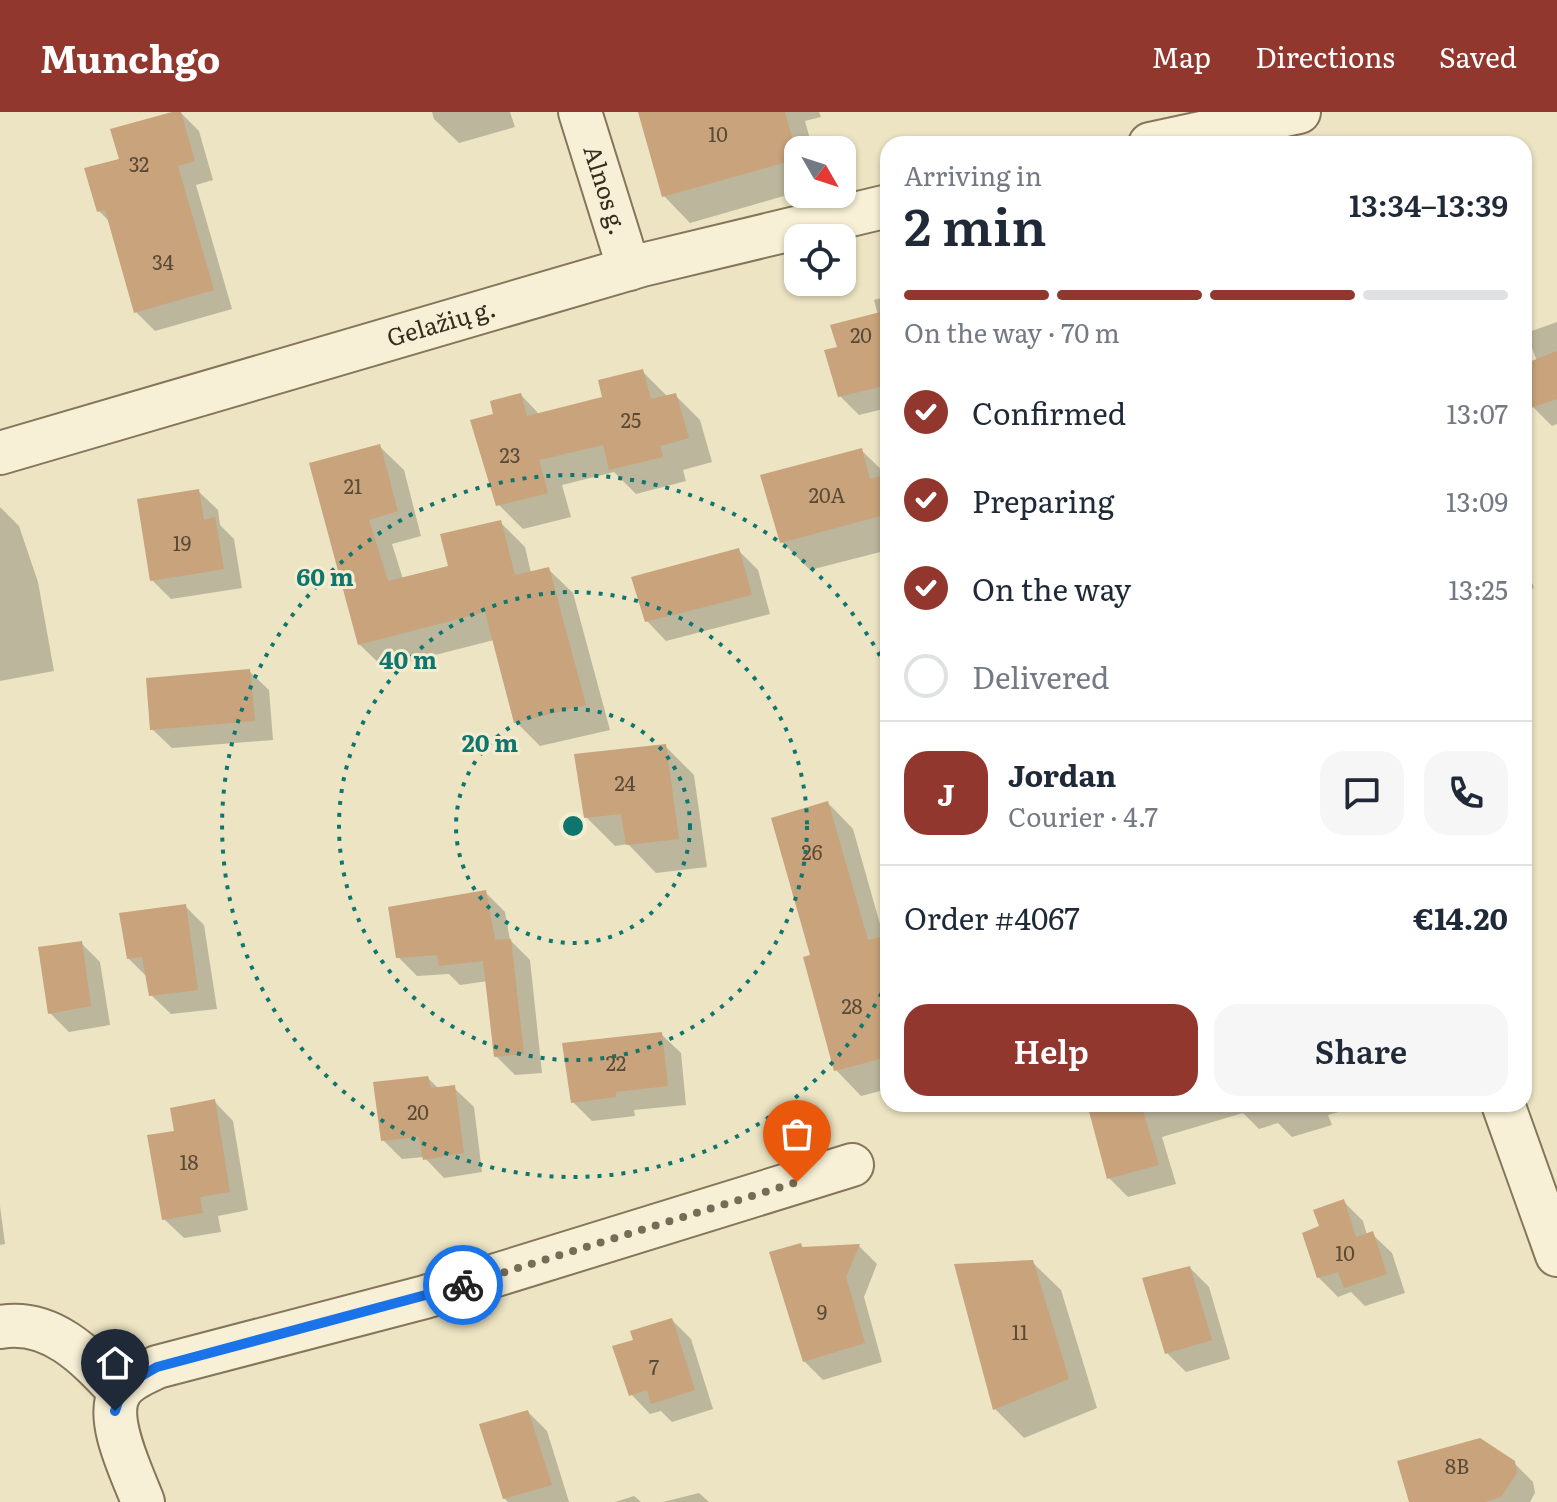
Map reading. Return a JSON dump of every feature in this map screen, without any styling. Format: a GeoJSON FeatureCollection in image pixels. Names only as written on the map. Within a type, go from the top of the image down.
{"type":"FeatureCollection","features":[{"type":"Feature","properties":{"kind":"street","name":"Alnos g."},"geometry":{"type":"LineString","coordinates":[[580,112],[629,269]]}},
{"type":"Feature","properties":{"kind":"street"},"geometry":{"type":"LineString","coordinates":[[1169,131],[1299,112]]}},
{"type":"Feature","properties":{"kind":"street","name":"Gelažių g."},"geometry":{"type":"LineString","coordinates":[[0,453],[629,269],[880,208]]}},
{"type":"Feature","properties":{"kind":"street"},"geometry":{"type":"LineString","coordinates":[[1506,1112],[1557,1255]]}},
{"type":"Feature","properties":{"kind":"street"},"geometry":{"type":"LineString","coordinates":[[143,1502],[121,1444],[115,1411],[120,1392],[132,1380],[157,1367],[425,1297],[852,1165]]}},
{"type":"Feature","properties":{"kind":"street"},"geometry":{"type":"LineString","coordinates":[[0,1327],[35,1328],[62,1339],[83,1353],[120,1392]]}},
{"type":"Feature","properties":{"kind":"building"},"geometry":{"type":"Polygon","coordinates":[[[181,112],[195,161],[178,166],[214,290],[134,313],[105,210],[97,212],[84,168],[119,159],[110,129],[181,112]]]}},
{"type":"Feature","properties":{"kind":"building"},"geometry":{"type":"Polygon","coordinates":[[[638,112],[785,112],[792,136],[784,136],[784,163],[662,197],[638,112]]]}},
{"type":"Feature","properties":{"kind":"building"},"geometry":{"type":"Polygon","coordinates":[[[880,312],[880,387],[838,397],[824,350],[837,347],[830,325],[880,312]]]}},
{"type":"Feature","properties":{"kind":"building"},"geometry":{"type":"Polygon","coordinates":[[[1557,351],[1557,399],[1532,408],[1532,361],[1557,351]]]}},
{"type":"Feature","properties":{"kind":"building"},"geometry":{"type":"Polygon","coordinates":[[[643,369],[651,399],[676,393],[689,438],[660,446],[663,457],[609,470],[603,445],[539,460],[548,493],[496,506],[470,420],[493,414],[490,401],[521,393],[527,416],[602,397],[598,380],[643,369]]]}},
{"type":"Feature","properties":{"kind":"building"},"geometry":{"type":"Polygon","coordinates":[[[380,444],[398,511],[369,520],[388,581],[448,566],[440,534],[501,520],[515,575],[549,567],[586,705],[514,723],[485,612],[358,645],[309,463],[380,444]]]}},
{"type":"Feature","properties":{"kind":"building"},"geometry":{"type":"Polygon","coordinates":[[[862,448],[870,479],[880,476],[880,516],[780,543],[760,475],[862,448]]]}},
{"type":"Feature","properties":{"kind":"building"},"geometry":{"type":"Polygon","coordinates":[[[199,489],[204,520],[215,517],[224,569],[150,581],[137,499],[199,489]]]}},
{"type":"Feature","properties":{"kind":"building"},"geometry":{"type":"Polygon","coordinates":[[[739,548],[752,595],[645,622],[631,577],[739,548]]]}},
{"type":"Feature","properties":{"kind":"building"},"geometry":{"type":"Polygon","coordinates":[[[250,669],[255,721],[150,730],[146,678],[250,669]]]}},
{"type":"Feature","properties":{"kind":"building"},"geometry":{"type":"Polygon","coordinates":[[[666,744],[679,839],[626,845],[621,814],[584,818],[574,754],[666,744]]]}},
{"type":"Feature","properties":{"kind":"building"},"geometry":{"type":"Polygon","coordinates":[[[828,801],[868,940],[880,937],[880,1059],[834,1071],[803,957],[810,955],[771,818],[828,801]]]}},
{"type":"Feature","properties":{"kind":"building"},"geometry":{"type":"Polygon","coordinates":[[[486,890],[495,940],[511,939],[524,1054],[494,1057],[483,961],[439,966],[437,955],[396,958],[388,907],[486,890]]]}},
{"type":"Feature","properties":{"kind":"building"},"geometry":{"type":"Polygon","coordinates":[[[186,904],[198,990],[149,996],[142,957],[127,959],[119,913],[186,904]]]}},
{"type":"Feature","properties":{"kind":"building"},"geometry":{"type":"Polygon","coordinates":[[[82,941],[91,1006],[48,1014],[38,947],[82,941]]]}},
{"type":"Feature","properties":{"kind":"building"},"geometry":{"type":"Polygon","coordinates":[[[662,1032],[668,1086],[616,1092],[616,1097],[571,1103],[562,1043],[662,1032]]]}},
{"type":"Feature","properties":{"kind":"building"},"geometry":{"type":"Polygon","coordinates":[[[428,1076],[431,1088],[455,1085],[464,1153],[423,1160],[419,1137],[381,1141],[373,1082],[428,1076]]]}},
{"type":"Feature","properties":{"kind":"building"},"geometry":{"type":"Polygon","coordinates":[[[215,1099],[230,1192],[200,1197],[203,1213],[162,1220],[147,1135],[174,1131],[170,1108],[215,1099]]]}},
{"type":"Feature","properties":{"kind":"building"},"geometry":{"type":"Polygon","coordinates":[[[1089,1112],[1143,1112],[1159,1165],[1107,1179],[1089,1112]]]}},
{"type":"Feature","properties":{"kind":"building"},"geometry":{"type":"Polygon","coordinates":[[[1344,1199],[1356,1237],[1373,1231],[1387,1274],[1344,1288],[1338,1272],[1317,1278],[1302,1233],[1319,1226],[1313,1210],[1344,1199]]]}},
{"type":"Feature","properties":{"kind":"building"},"geometry":{"type":"Polygon","coordinates":[[[801,1243],[802,1247],[860,1244],[846,1277],[865,1343],[803,1362],[769,1252],[801,1243]]]}},
{"type":"Feature","properties":{"kind":"building"},"geometry":{"type":"Polygon","coordinates":[[[1033,1260],[1069,1379],[993,1410],[954,1264],[1033,1260]]]}},
{"type":"Feature","properties":{"kind":"building"},"geometry":{"type":"Polygon","coordinates":[[[1190,1266],[1212,1340],[1165,1354],[1142,1278],[1190,1266]]]}},
{"type":"Feature","properties":{"kind":"building"},"geometry":{"type":"Polygon","coordinates":[[[672,1318],[695,1390],[651,1404],[647,1390],[629,1396],[612,1346],[633,1340],[630,1331],[672,1318]]]}},
{"type":"Feature","properties":{"kind":"building"},"geometry":{"type":"Polygon","coordinates":[[[528,1410],[552,1485],[503,1499],[479,1424],[528,1410]]]}},
{"type":"Feature","properties":{"kind":"building"},"geometry":{"type":"Polygon","coordinates":[[[1480,1438],[1515,1461],[1517,1473],[1501,1497],[1484,1502],[1409,1502],[1397,1461],[1480,1438]]]}},
{"type":"Feature","properties":{"kind":"way so far"},"geometry":{"type":"LineString","coordinates":[[463,1285],[797,1182]]}},
{"type":"Feature","properties":{"kind":"route"},"geometry":{"type":"LineString","coordinates":[[115,1411],[120,1392],[132,1380],[157,1367],[463,1285]]}}]}
